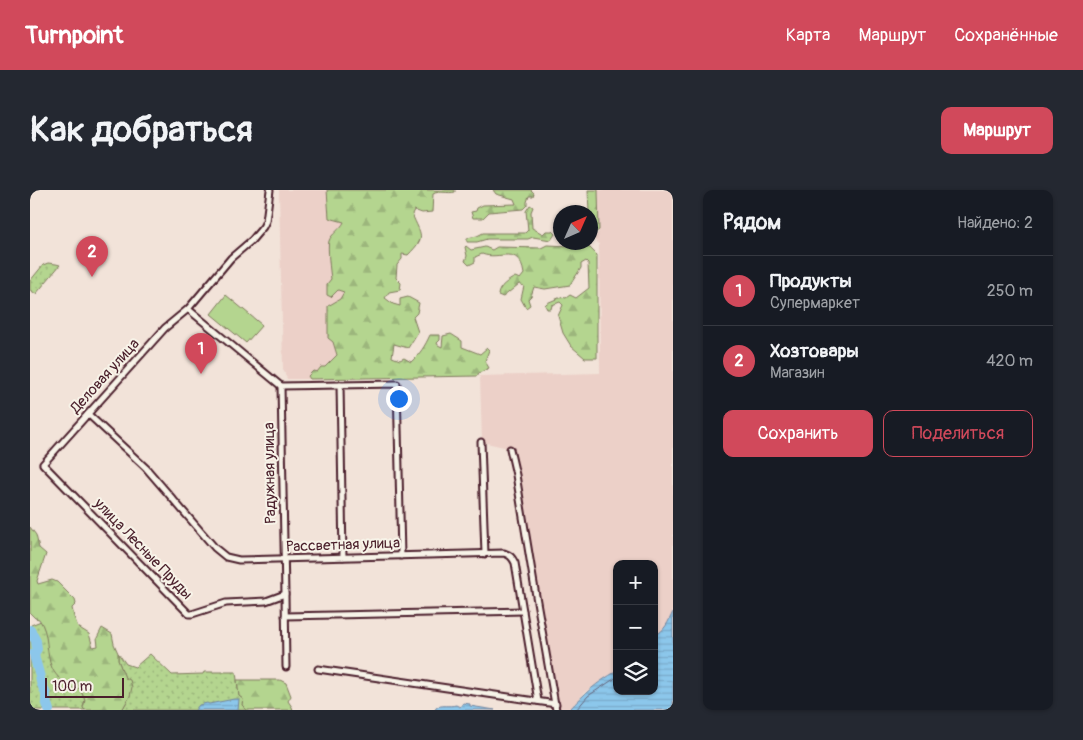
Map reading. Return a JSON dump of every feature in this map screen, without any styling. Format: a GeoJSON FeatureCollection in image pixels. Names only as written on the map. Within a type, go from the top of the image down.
{"type":"FeatureCollection","features":[{"type":"Feature","properties":{"kind":"street","name":"Деловая улица"},"geometry":{"type":"LineString","coordinates":[[43,464],[165,328],[188,309],[232,258],[263,227],[266,221],[270,190]]}},
{"type":"Feature","properties":{"kind":"street"},"geometry":{"type":"LineString","coordinates":[[188,309],[281,386],[397,384],[401,556]]}},
{"type":"Feature","properties":{"kind":"street"},"geometry":{"type":"LineString","coordinates":[[340,385],[343,558]]}},
{"type":"Feature","properties":{"kind":"street","name":"Радужная улица"},"geometry":{"type":"LineString","coordinates":[[281,386],[285,594]]}},
{"type":"Feature","properties":{"kind":"street","name":"Рассветная улица"},"geometry":{"type":"LineString","coordinates":[[88,414],[146,468],[215,548],[226,557],[239,560],[509,554],[515,563],[538,701]]}},
{"type":"Feature","properties":{"kind":"street"},"geometry":{"type":"LineString","coordinates":[[481,442],[485,554]]}},
{"type":"Feature","properties":{"kind":"street"},"geometry":{"type":"LineString","coordinates":[[510,449],[556,710]]}},
{"type":"Feature","properties":{"kind":"street","name":"улица Лесные Пруды"},"geometry":{"type":"LineString","coordinates":[[43,464],[190,614],[226,603],[266,600],[285,594]]}},
{"type":"Feature","properties":{"kind":"street"},"geometry":{"type":"LineString","coordinates":[[285,594],[286,667]]}},
{"type":"Feature","properties":{"kind":"street"},"geometry":{"type":"LineString","coordinates":[[285,616],[523,611]]}},
{"type":"Feature","properties":{"kind":"street"},"geometry":{"type":"LineString","coordinates":[[318,669],[556,704]]}},
{"type":"Feature","properties":{"kind":"shaded area"},"geometry":{"type":"Polygon","coordinates":[[[279,190],[327,190],[329,218],[344,222],[329,242],[331,279],[338,289],[344,292],[340,299],[333,342],[337,355],[325,367],[317,372],[313,371],[308,376],[310,379],[287,379],[283,369],[279,190]]]}},
{"type":"Feature","properties":{"kind":"shaded area"},"geometry":{"type":"Polygon","coordinates":[[[598,190],[673,190],[673,612],[667,626],[658,634],[658,560],[613,560],[613,673],[585,692],[569,710],[560,710],[539,595],[520,473],[514,450],[482,442],[480,376],[600,373],[598,190]]]}},
{"type":"Feature","properties":{"kind":"green space"},"geometry":{"type":"Polygon","coordinates":[[[327,190],[455,190],[455,192],[438,192],[433,194],[432,212],[422,213],[414,210],[412,214],[421,236],[418,244],[408,255],[402,254],[402,259],[397,265],[396,278],[401,283],[400,290],[389,292],[385,298],[393,304],[400,306],[400,299],[408,297],[419,303],[417,313],[413,317],[418,332],[408,348],[394,344],[392,357],[400,360],[404,358],[411,362],[422,350],[430,335],[440,335],[440,340],[437,343],[442,347],[443,336],[451,334],[462,341],[462,347],[480,354],[487,348],[489,350],[485,361],[489,368],[477,376],[310,379],[308,376],[313,371],[317,372],[321,367],[325,367],[337,355],[333,342],[328,338],[328,306],[340,299],[344,292],[338,290],[331,297],[327,295],[327,284],[331,279],[328,244],[344,222],[329,218],[327,190]]]}},
{"type":"Feature","properties":{"kind":"green space"},"geometry":{"type":"Polygon","coordinates":[[[493,190],[531,190],[534,193],[533,196],[529,196],[527,205],[523,209],[489,212],[483,218],[473,218],[471,212],[476,211],[477,208],[483,205],[516,204],[514,199],[496,194],[493,190]]]}},
{"type":"Feature","properties":{"kind":"green space"},"geometry":{"type":"Polygon","coordinates":[[[588,190],[598,190],[599,230],[598,231],[598,205],[589,205],[588,190]]]}},
{"type":"Feature","properties":{"kind":"green space"},"geometry":{"type":"Polygon","coordinates":[[[530,205],[533,207],[531,212],[532,228],[543,234],[546,231],[552,231],[553,237],[551,240],[533,237],[528,239],[487,239],[467,242],[467,238],[483,233],[525,233],[528,230],[526,211],[530,205]]]}},
{"type":"Feature","properties":{"kind":"green space"},"geometry":{"type":"Polygon","coordinates":[[[547,245],[553,245],[553,250],[592,250],[597,255],[597,358],[585,358],[571,346],[563,333],[558,316],[563,305],[560,302],[552,305],[551,309],[547,309],[545,305],[561,297],[566,298],[570,295],[576,298],[589,288],[588,263],[586,261],[581,264],[581,268],[570,285],[545,289],[534,287],[528,299],[530,305],[526,308],[521,299],[524,286],[519,284],[503,297],[498,295],[504,284],[515,277],[520,279],[524,274],[518,259],[507,255],[488,256],[482,254],[475,257],[475,262],[469,265],[465,261],[467,256],[466,246],[471,250],[485,247],[492,250],[497,247],[541,248],[547,245]]]}},
{"type":"Feature","properties":{"kind":"green space"},"geometry":{"type":"Polygon","coordinates":[[[48,263],[60,265],[36,294],[30,290],[30,281],[43,265],[48,263]]]}},
{"type":"Feature","properties":{"kind":"green space"},"geometry":{"type":"Polygon","coordinates":[[[226,295],[262,325],[246,343],[211,314],[226,295]]]}},
{"type":"Feature","properties":{"kind":"green space"},"geometry":{"type":"Polygon","coordinates":[[[30,527],[36,535],[39,548],[46,554],[37,581],[38,584],[52,580],[57,582],[75,600],[76,604],[72,608],[74,617],[78,627],[89,634],[93,647],[98,646],[97,638],[102,628],[112,634],[118,653],[118,660],[125,678],[130,680],[132,687],[130,696],[122,710],[85,710],[83,708],[85,700],[80,689],[75,687],[71,689],[58,677],[52,668],[45,631],[39,619],[30,613],[30,527]]]}},
{"type":"Feature","properties":{"kind":"green space"},"geometry":{"type":"Polygon","coordinates":[[[41,621],[45,630],[52,667],[80,689],[85,700],[83,707],[85,710],[30,710],[30,640],[36,641],[39,639],[31,625],[41,621]]]}},
{"type":"Feature","properties":{"kind":"green space"},"geometry":{"type":"Polygon","coordinates":[[[118,653],[126,664],[135,667],[150,654],[172,675],[236,672],[239,696],[243,699],[244,708],[247,710],[122,710],[130,696],[118,660],[118,653]]]}},
{"type":"Feature","properties":{"kind":"green space"},"geometry":{"type":"Polygon","coordinates":[[[237,680],[280,680],[286,683],[291,696],[288,701],[293,710],[247,710],[242,705],[243,699],[239,696],[237,680]]]}},
{"type":"Feature","properties":{"kind":"water"},"geometry":{"type":"Polygon","coordinates":[[[673,612],[673,710],[569,710],[580,698],[613,674],[613,695],[658,695],[658,634],[668,623],[673,612]]]}},
{"type":"Feature","properties":{"kind":"water"},"geometry":{"type":"Polygon","coordinates":[[[239,699],[238,710],[195,710],[199,705],[239,699]]]}},
{"type":"Feature","properties":{"kind":"water"},"geometry":{"type":"Polygon","coordinates":[[[463,703],[495,710],[435,710],[443,706],[456,705],[460,707],[463,703]]]}},
{"type":"Feature","properties":{"kind":"waterway"},"geometry":{"type":"LineString","coordinates":[[30,630],[36,641],[37,649],[34,654],[49,710]]}},
{"type":"Feature","properties":{"kind":"place","name":"Хозтовары"},"geometry":{"type":"Point","coordinates":[92,277]}},
{"type":"Feature","properties":{"kind":"place","name":"Продукты"},"geometry":{"type":"Point","coordinates":[201,374]}}]}
